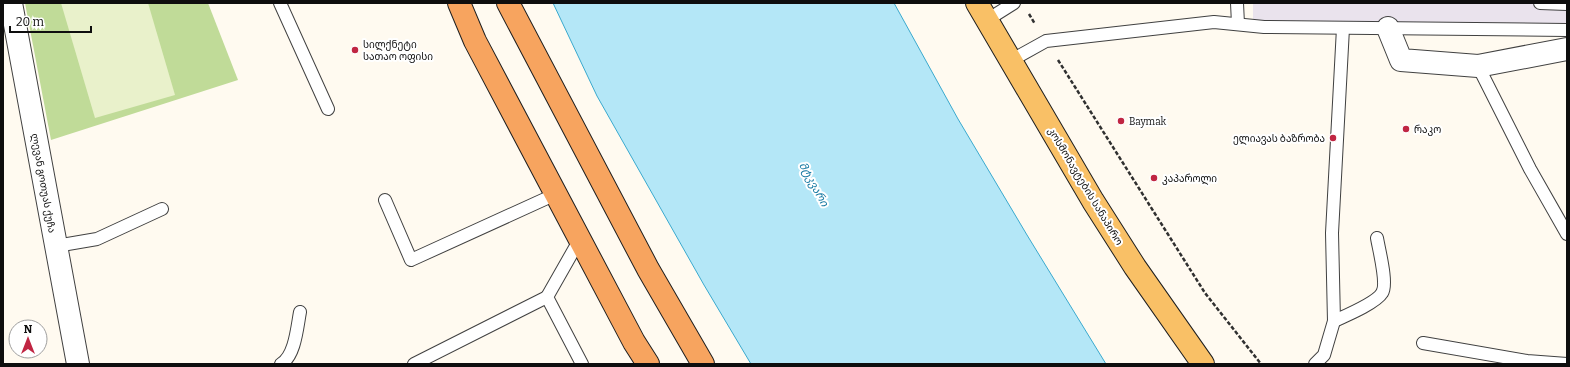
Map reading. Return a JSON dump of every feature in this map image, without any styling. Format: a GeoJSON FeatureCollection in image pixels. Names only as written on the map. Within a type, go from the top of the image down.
{"type":"FeatureCollection","features":[{"type":"Feature","properties":{"kind":"highway"},"geometry":{"type":"LineString","coordinates":[[459,3],[475,41],[634,342],[648,364]]}},
{"type":"Feature","properties":{"kind":"highway"},"geometry":{"type":"LineString","coordinates":[[508,3],[648,269],[703,364]]}},
{"type":"Feature","properties":{"kind":"main road","name":"კოსმონავტების სანაპირო"},"geometry":{"type":"LineString","coordinates":[[982,11],[1093,201],[1135,267],[1203,364]]}},
{"type":"Feature","properties":{"kind":"street","name":"ლევან გოთუას ქუჩა"},"geometry":{"type":"LineString","coordinates":[[10,3],[78,364]]}},
{"type":"Feature","properties":{"kind":"street"},"geometry":{"type":"LineString","coordinates":[[1388,28],[1401,60],[1478,66],[1567,49]]}},
{"type":"Feature","properties":{"kind":"lane"},"geometry":{"type":"LineString","coordinates":[[280,3],[328,109]]}},
{"type":"Feature","properties":{"kind":"lane"},"geometry":{"type":"LineString","coordinates":[[982,11],[1014,3]]}},
{"type":"Feature","properties":{"kind":"lane"},"geometry":{"type":"LineString","coordinates":[[1237,3],[1238,24]]}},
{"type":"Feature","properties":{"kind":"lane"},"geometry":{"type":"LineString","coordinates":[[1540,3],[1567,4]]}},
{"type":"Feature","properties":{"kind":"lane"},"geometry":{"type":"LineString","coordinates":[[1010,61],[1046,41],[1214,22],[1264,27],[1567,30]]}},
{"type":"Feature","properties":{"kind":"lane"},"geometry":{"type":"LineString","coordinates":[[1315,364],[1324,355],[1334,321],[1332,233],[1343,28]]}},
{"type":"Feature","properties":{"kind":"lane"},"geometry":{"type":"LineString","coordinates":[[1478,66],[1530,169],[1567,234]]}},
{"type":"Feature","properties":{"kind":"lane"},"geometry":{"type":"LineString","coordinates":[[385,200],[411,260],[556,194]]}},
{"type":"Feature","properties":{"kind":"lane"},"geometry":{"type":"LineString","coordinates":[[56,246],[97,239],[162,210]]}},
{"type":"Feature","properties":{"kind":"lane"},"geometry":{"type":"LineString","coordinates":[[1334,321],[1375,299],[1382,292],[1384,283],[1377,238]]}},
{"type":"Feature","properties":{"kind":"lane"},"geometry":{"type":"LineString","coordinates":[[414,364],[547,296],[580,239]]}},
{"type":"Feature","properties":{"kind":"lane"},"geometry":{"type":"LineString","coordinates":[[547,296],[582,364]]}},
{"type":"Feature","properties":{"kind":"lane"},"geometry":{"type":"LineString","coordinates":[[280,364],[286,361],[296,338],[300,312]]}},
{"type":"Feature","properties":{"kind":"lane"},"geometry":{"type":"LineString","coordinates":[[1423,343],[1526,361],[1567,364]]}},
{"type":"Feature","properties":{"kind":"path"},"geometry":{"type":"LineString","coordinates":[[1026,9],[1205,293],[1261,364]]}},
{"type":"Feature","properties":{"kind":"shaded area"},"geometry":{"type":"Polygon","coordinates":[[[1253,3],[1567,3],[1567,36],[1253,30],[1253,3]]]}},
{"type":"Feature","properties":{"kind":"green space"},"geometry":{"type":"Polygon","coordinates":[[[25,3],[208,3],[238,80],[51,140],[25,3]]]}},
{"type":"Feature","properties":{"kind":"green space"},"geometry":{"type":"Polygon","coordinates":[[[61,3],[148,3],[175,95],[95,118],[61,3]]]}},
{"type":"Feature","properties":{"kind":"water","name":"მტკვარი"},"geometry":{"type":"Polygon","coordinates":[[[553,3],[894,3],[958,119],[1106,364],[751,364],[704,285],[597,96],[553,3]]]}},
{"type":"Feature","properties":{"kind":"place","name":"სილქნეტი სათაო ოფისი"},"geometry":{"type":"Point","coordinates":[355,50]}},
{"type":"Feature","properties":{"kind":"place","name":"Baymak"},"geometry":{"type":"Point","coordinates":[1121,121]}},
{"type":"Feature","properties":{"kind":"place","name":"რაკო"},"geometry":{"type":"Point","coordinates":[1406,129]}},
{"type":"Feature","properties":{"kind":"place","name":"ელიავას ბაზრობა"},"geometry":{"type":"Point","coordinates":[1333,138]}},
{"type":"Feature","properties":{"kind":"place","name":"კაპაროლი"},"geometry":{"type":"Point","coordinates":[1154,178]}}]}
